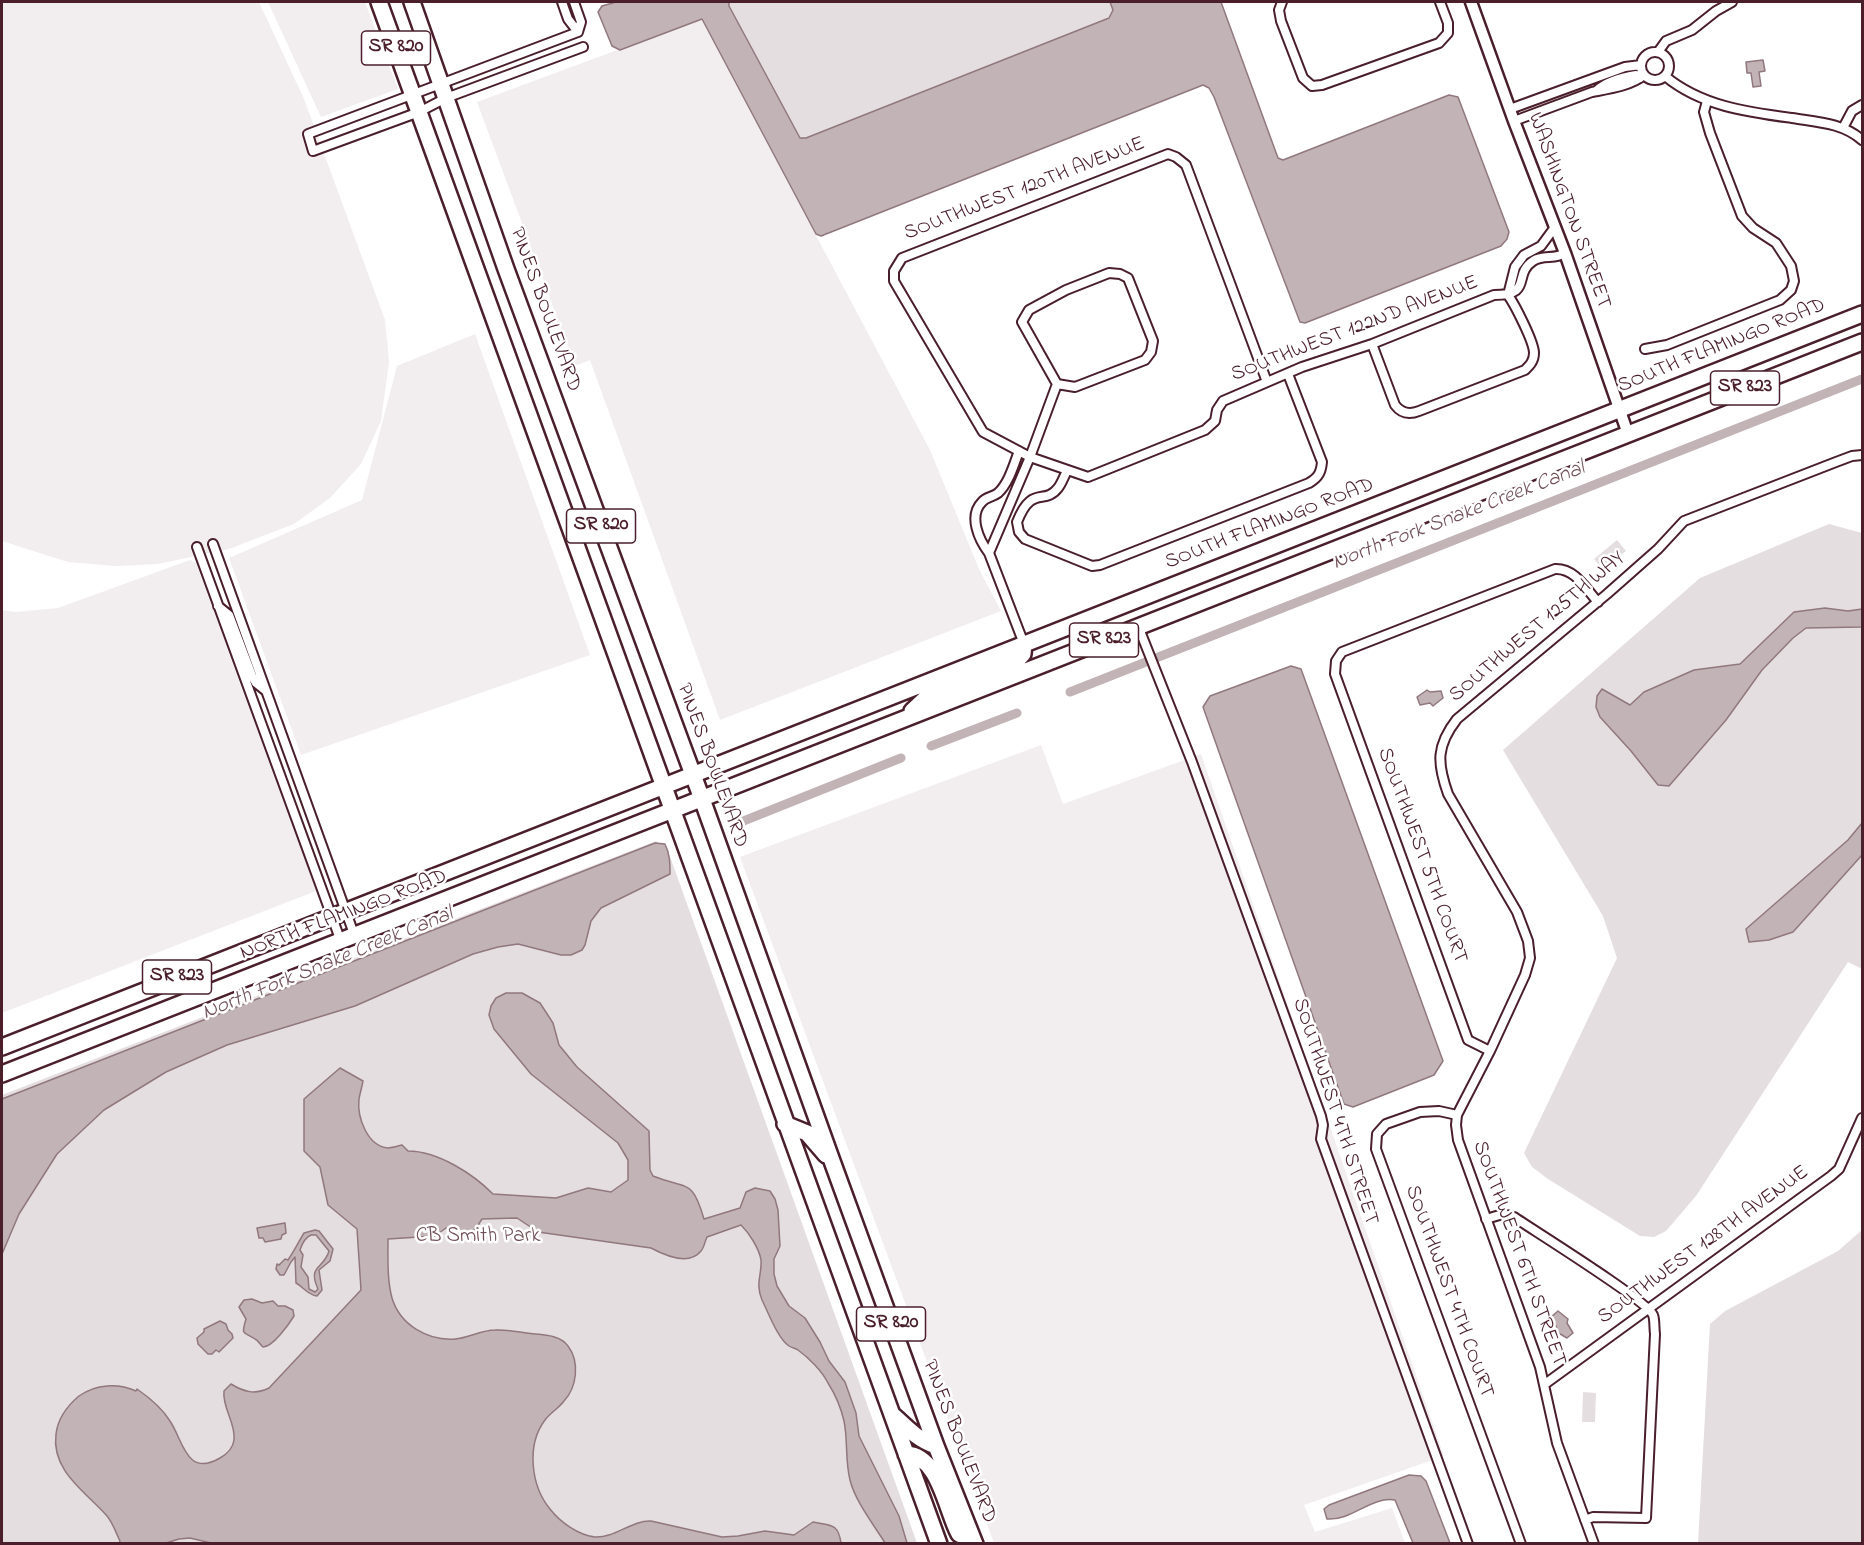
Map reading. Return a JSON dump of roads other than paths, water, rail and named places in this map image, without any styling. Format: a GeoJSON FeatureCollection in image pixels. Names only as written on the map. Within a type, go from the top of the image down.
{"type":"FeatureCollection","features":[{"type":"Feature","properties":{"kind":"highway","name":"SR 820"},"geometry":{"type":"LineString","coordinates":[[379,2],[939,1544]]}},
{"type":"Feature","properties":{"kind":"highway","name":"PINES BOULEVARD"},"geometry":{"type":"LineString","coordinates":[[411,2],[936,1446],[974,1542]]}},
{"type":"Feature","properties":{"kind":"highway","name":"SOUTH FLAMINGO ROAD"},"geometry":{"type":"LineString","coordinates":[[692,774],[1863,314]]}},
{"type":"Feature","properties":{"kind":"highway","name":"SR 823"},"geometry":{"type":"LineString","coordinates":[[702,799],[1863,342]]}},
{"type":"Feature","properties":{"kind":"highway"},"geometry":{"type":"LineString","coordinates":[[903,718],[927,698],[1014,664],[1023,654],[1024,644]]}},
{"type":"Feature","properties":{"kind":"highway","name":"NORTH FLAMINGO ROAD"},"geometry":{"type":"LineString","coordinates":[[2,1047],[692,774]]}},
{"type":"Feature","properties":{"kind":"highway","name":"NORTH FLAMINGO ROAD"},"geometry":{"type":"LineString","coordinates":[[2,1074],[702,799]]}},
{"type":"Feature","properties":{"kind":"highway"},"geometry":{"type":"LineString","coordinates":[[785,1124],[807,1133],[832,1161]]}},
{"type":"Feature","properties":{"kind":"highway"},"geometry":{"type":"LineString","coordinates":[[891,1413],[914,1435],[925,1443],[936,1446]]}},
{"type":"Feature","properties":{"kind":"highway"},"geometry":{"type":"LineString","coordinates":[[906,1454],[913,1454],[930,1467],[959,1534],[974,1542]]}},
{"type":"Feature","properties":{"kind":"street"},"geometry":{"type":"LineString","coordinates":[[562,2],[568,19],[578,32]]}},
{"type":"Feature","properties":{"kind":"street"},"geometry":{"type":"LineString","coordinates":[[574,2],[581,22],[578,32]]}},
{"type":"Feature","properties":{"kind":"street"},"geometry":{"type":"LineString","coordinates":[[1282,2],[1279,10],[1281,21],[1303,78],[1312,86],[1322,85],[1439,43],[1448,33],[1448,23],[1440,2]]}},
{"type":"Feature","properties":{"kind":"street","name":"WASHINGTON STREET"},"geometry":{"type":"LineString","coordinates":[[1471,2],[1514,121],[1556,227],[1628,434]]}},
{"type":"Feature","properties":{"kind":"street"},"geometry":{"type":"LineString","coordinates":[[1642,77],[1641,65],[1646,55],[1658,52],[1666,40],[1693,29],[1732,2]]}},
{"type":"Feature","properties":{"kind":"street"},"geometry":{"type":"LineString","coordinates":[[578,32],[308,134],[313,151],[583,47]]}},
{"type":"Feature","properties":{"kind":"street"},"geometry":{"type":"LineString","coordinates":[[1514,121],[1595,91],[1601,92],[1642,77],[1656,80],[1665,76],[1669,70],[1669,63],[1665,56],[1658,52]]}},
{"type":"Feature","properties":{"kind":"street"},"geometry":{"type":"LineString","coordinates":[[1510,109],[1624,67],[1641,65]]}},
{"type":"Feature","properties":{"kind":"street"},"geometry":{"type":"LineString","coordinates":[[1665,76],[1707,101],[1825,123],[1844,128],[1863,140]]}},
{"type":"Feature","properties":{"kind":"street"},"geometry":{"type":"LineString","coordinates":[[1546,96],[1550,107]]}},
{"type":"Feature","properties":{"kind":"street"},"geometry":{"type":"LineString","coordinates":[[1645,349],[1666,345],[1780,300],[1791,290],[1794,281],[1786,256],[1776,243],[1753,228],[1742,216],[1710,133],[1704,112],[1707,101]]}},
{"type":"Feature","properties":{"kind":"street"},"geometry":{"type":"LineString","coordinates":[[1844,128],[1852,111],[1863,105]]}},
{"type":"Feature","properties":{"kind":"street","name":"SOUTHWEST 120TH AVENUE"},"geometry":{"type":"LineString","coordinates":[[894,271],[902,258],[1168,154],[1186,165],[1267,382]]}},
{"type":"Feature","properties":{"kind":"street","name":"SOUTHWEST 122ND AVENUE"},"geometry":{"type":"LineString","coordinates":[[1508,295],[1515,267],[1524,255],[1541,246],[1556,227]]}},
{"type":"Feature","properties":{"kind":"street","name":"SOUTHWEST 122ND AVENUE"},"geometry":{"type":"LineString","coordinates":[[894,271],[894,281],[983,432],[1030,457],[1088,477],[1205,430],[1215,421],[1217,410],[1223,401],[1322,360],[1372,344],[1494,295],[1508,295],[1520,286],[1526,266],[1537,258],[1559,257],[1565,253]]}},
{"type":"Feature","properties":{"kind":"street"},"geometry":{"type":"LineString","coordinates":[[989,553],[1030,457],[1057,384],[1022,322],[1029,310],[1066,290],[1108,273],[1120,274],[1128,278],[1153,341],[1151,352],[1145,360],[1075,387],[1057,384]]}},
{"type":"Feature","properties":{"kind":"street"},"geometry":{"type":"LineString","coordinates":[[1372,344],[1395,405],[1399,411],[1412,414],[1525,370],[1531,364],[1534,357],[1532,345],[1508,295]]}},
{"type":"Feature","properties":{"kind":"street"},"geometry":{"type":"LineString","coordinates":[[1067,471],[1059,488],[1051,494],[1031,498],[1026,503],[1017,522],[1019,532],[1025,539],[1092,566],[1111,561],[1310,483],[1321,471],[1322,462],[1288,374]]}},
{"type":"Feature","properties":{"kind":"street"},"geometry":{"type":"LineString","coordinates":[[1019,451],[1002,487],[997,494],[987,497],[977,508],[975,516],[981,543],[989,553],[1024,644]]}},
{"type":"Feature","properties":{"kind":"street","name":"SOUTHWEST 125TH WAY"},"geometry":{"type":"LineString","coordinates":[[1490,1051],[1525,975],[1530,958],[1528,941],[1517,912],[1448,794],[1440,773],[1439,755],[1446,732],[1457,719],[1658,549],[1684,521],[1851,456],[1863,455]]}},
{"type":"Feature","properties":{"kind":"street"},"geometry":{"type":"LineString","coordinates":[[213,544],[267,693],[347,937]]}},
{"type":"Feature","properties":{"kind":"street"},"geometry":{"type":"LineString","coordinates":[[196,548],[347,937]]}},
{"type":"Feature","properties":{"kind":"street","name":"SOUTHWEST 5TH COURT"},"geometry":{"type":"LineString","coordinates":[[1490,1051],[1468,1040],[1335,674],[1336,661],[1342,652],[1555,569],[1564,568],[1571,572],[1598,602]]}},
{"type":"Feature","properties":{"kind":"street"},"geometry":{"type":"LineString","coordinates":[[218,606],[230,615],[252,676],[267,693]]}},
{"type":"Feature","properties":{"kind":"street","name":"SOUTHWEST 4TH STREET"},"geometry":{"type":"LineString","coordinates":[[1138,627],[1192,762],[1321,1116],[1323,1125],[1321,1139],[1468,1544]]}},
{"type":"Feature","properties":{"kind":"street"},"geometry":{"type":"LineString","coordinates":[[226,630],[236,631]]}},
{"type":"Feature","properties":{"kind":"street"},"geometry":{"type":"LineString","coordinates":[[1457,1115],[1490,1051]]}},
{"type":"Feature","properties":{"kind":"street","name":"SOUTHWEST 4TH COURT"},"geometry":{"type":"LineString","coordinates":[[1457,1115],[1438,1111],[1420,1112],[1386,1124],[1377,1134],[1376,1149],[1521,1544]]}},
{"type":"Feature","properties":{"kind":"street","name":"SOUTHWEST 6TH STREET"},"geometry":{"type":"LineString","coordinates":[[1457,1115],[1458,1140],[1545,1384],[1557,1443],[1593,1544]]}},
{"type":"Feature","properties":{"kind":"street","name":"SOUTHWEST 128TH AVENUE"},"geometry":{"type":"LineString","coordinates":[[1545,1384],[1831,1176],[1839,1169],[1863,1118]]}},
{"type":"Feature","properties":{"kind":"street"},"geometry":{"type":"LineString","coordinates":[[1486,1219],[1497,1214],[1508,1215],[1620,1288],[1648,1308],[1653,1315],[1655,1334],[1646,1518],[1593,1517],[1585,1520]]}},
{"type":"Feature","properties":{"kind":"waterway","name":"North Fork Snake Creek Canal"},"geometry":{"type":"LineString","coordinates":[[1070,692],[1862,379]]}},
{"type":"Feature","properties":{"kind":"waterway","name":"North Fork Snake Creek Canal"},"geometry":{"type":"LineString","coordinates":[[931,746],[1017,713]]}},
{"type":"Feature","properties":{"kind":"waterway","name":"North Fork Snake Creek Canal"},"geometry":{"type":"LineString","coordinates":[[741,822],[901,758]]}},
{"type":"Feature","properties":{"kind":"park label","name":"CB Smith Park"},"geometry":{"type":"Point","coordinates":[478,1238]}}]}
